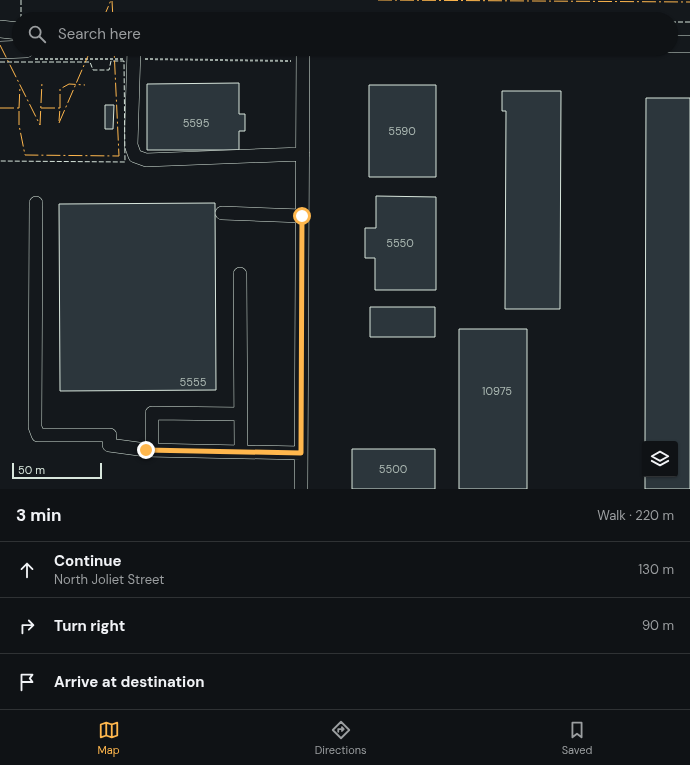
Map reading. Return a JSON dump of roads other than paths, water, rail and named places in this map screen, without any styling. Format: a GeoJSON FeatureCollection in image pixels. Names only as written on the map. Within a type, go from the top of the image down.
{"type":"FeatureCollection","features":[{"type":"Feature","properties":{"kind":"main road"},"geometry":{"type":"LineString","coordinates":[[0,29],[12,30]]}},
{"type":"Feature","properties":{"kind":"main road"},"geometry":{"type":"LineString","coordinates":[[678,44],[690,44]]}},
{"type":"Feature","properties":{"kind":"main road"},"geometry":{"type":"LineString","coordinates":[[0,50],[12,52]]}},
{"type":"Feature","properties":{"kind":"street"},"geometry":{"type":"LineString","coordinates":[[134,56],[131,145],[135,156],[146,160],[303,154]]}},
{"type":"Feature","properties":{"kind":"street"},"geometry":{"type":"LineString","coordinates":[[301,489],[303,56]]}},
{"type":"Feature","properties":{"kind":"street"},"geometry":{"type":"LineString","coordinates":[[36,203],[35,427],[38,435],[110,435],[109,445],[146,450],[301,453]]}},
{"type":"Feature","properties":{"kind":"street"},"geometry":{"type":"LineString","coordinates":[[222,213],[302,216]]}},
{"type":"Feature","properties":{"kind":"street"},"geometry":{"type":"LineString","coordinates":[[240,274],[241,452]]}},
{"type":"Feature","properties":{"kind":"street"},"geometry":{"type":"LineString","coordinates":[[152,449],[152,412],[240,414]]}}]}
